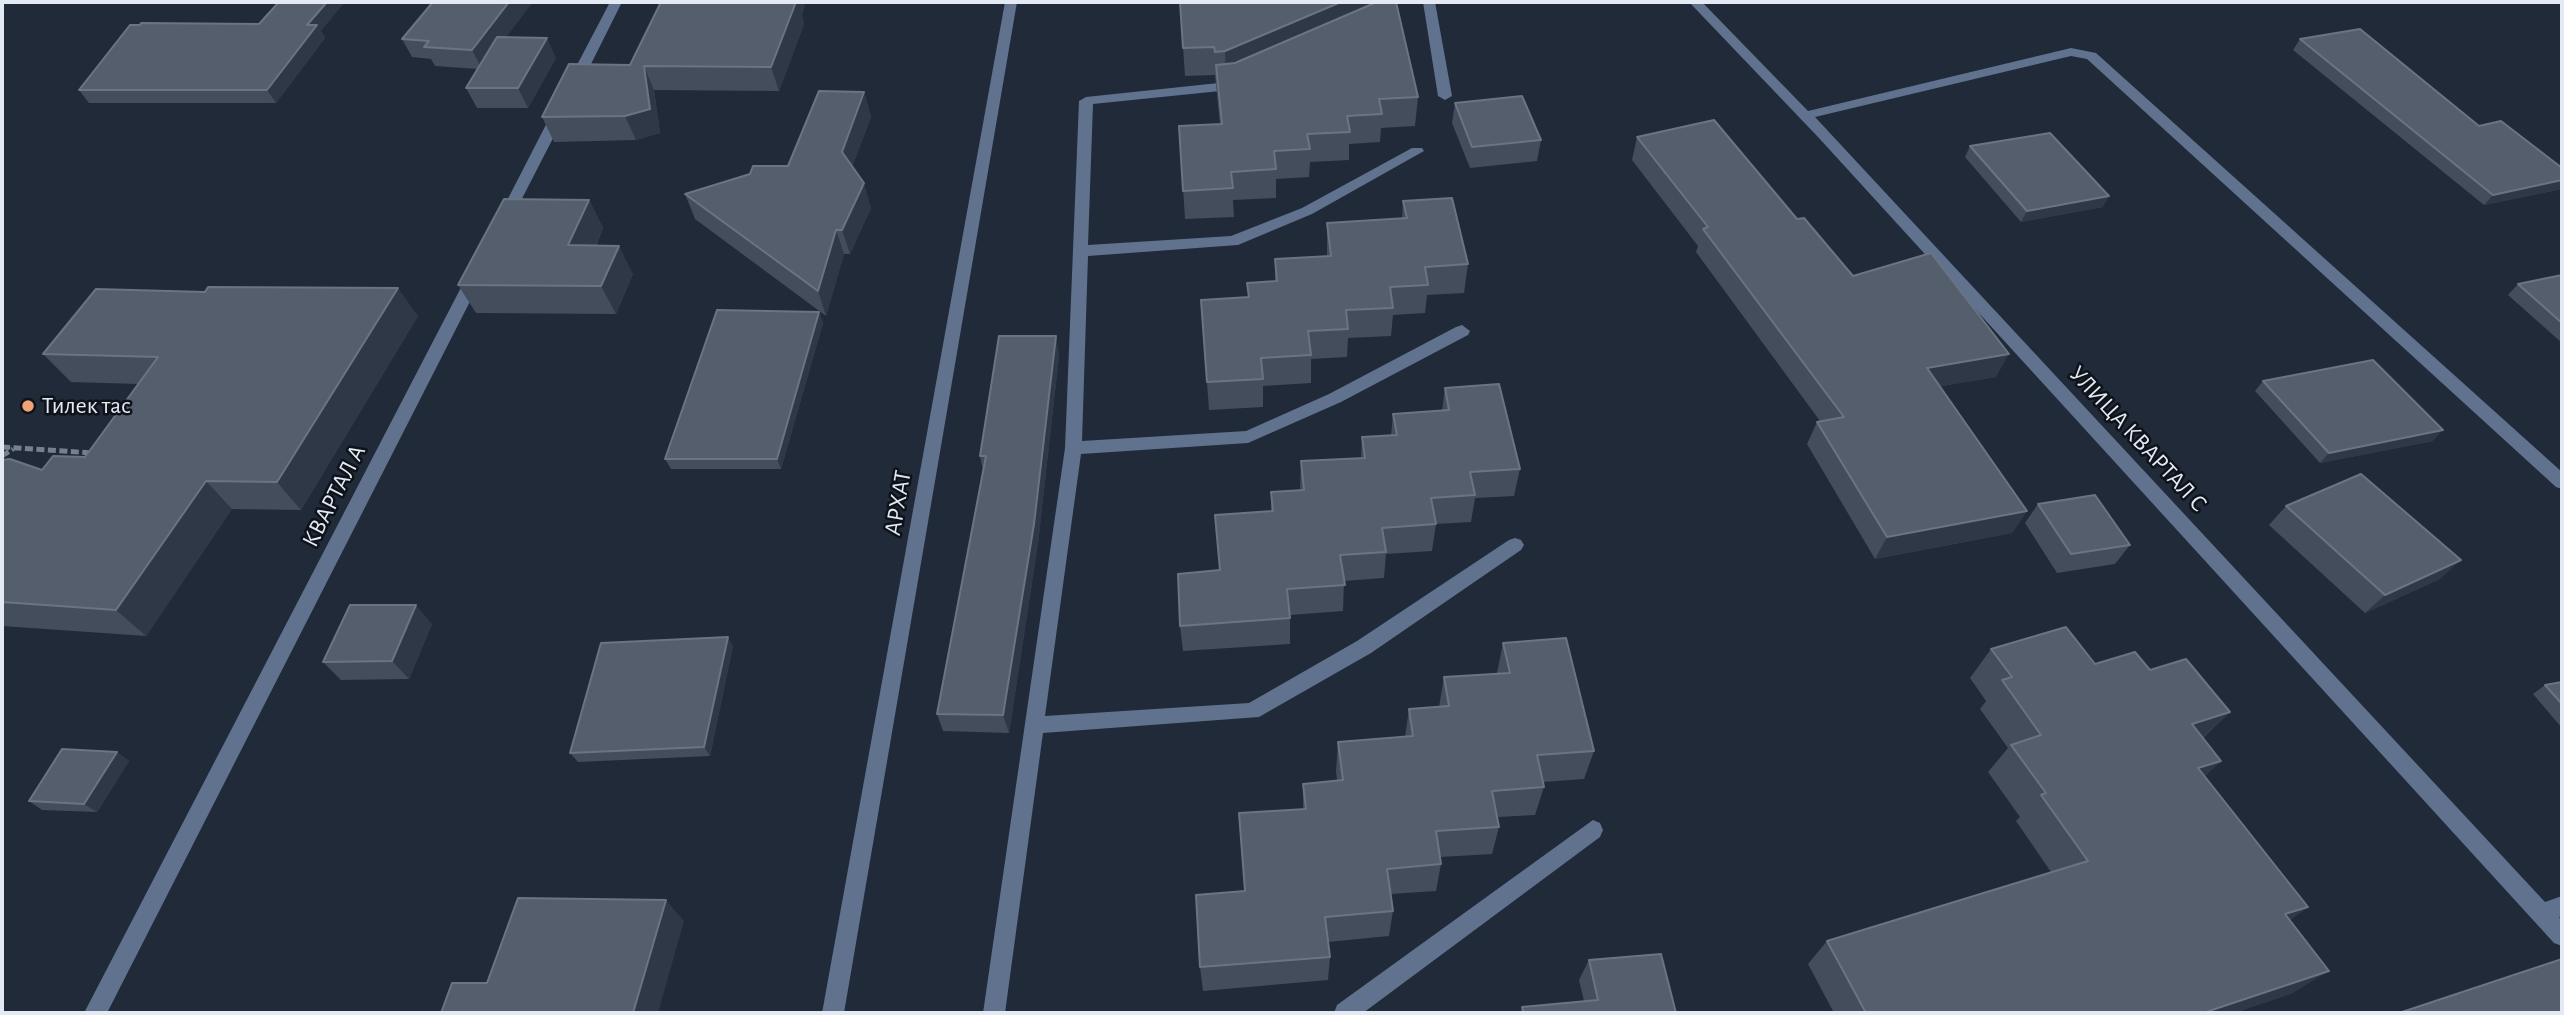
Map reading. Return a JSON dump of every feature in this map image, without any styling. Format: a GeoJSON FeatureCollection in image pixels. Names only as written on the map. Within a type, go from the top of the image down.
{"type":"FeatureCollection","features":[{"type":"Feature","properties":{"kind":"street"},"geometry":{"type":"LineString","coordinates":[[495,236],[616,2]]}},
{"type":"Feature","properties":{"kind":"street","name":"АРХАТ"},"geometry":{"type":"LineString","coordinates":[[833,1013],[1011,2]]}},
{"type":"Feature","properties":{"kind":"street"},"geometry":{"type":"LineString","coordinates":[[1429,2],[1445,96]]}},
{"type":"Feature","properties":{"kind":"street","name":"УЛИЦА КВАРТАЛ С"},"geometry":{"type":"LineString","coordinates":[[1695,2],[1823,134],[2552,909],[2562,936]]}},
{"type":"Feature","properties":{"kind":"street"},"geometry":{"type":"LineString","coordinates":[[1803,116],[2071,52],[2091,56],[2562,482]]}},
{"type":"Feature","properties":{"kind":"street"},"geometry":{"type":"LineString","coordinates":[[994,1013],[1073,448],[1086,102],[1230,86],[1254,75]]}},
{"type":"Feature","properties":{"kind":"street"},"geometry":{"type":"LineString","coordinates":[[1079,251],[1233,241],[1307,211],[1416,151]]}},
{"type":"Feature","properties":{"kind":"street","name":"КВАРТАЛ А"},"geometry":{"type":"LineString","coordinates":[[95,1013],[482,261]]}},
{"type":"Feature","properties":{"kind":"street"},"geometry":{"type":"LineString","coordinates":[[1073,448],[1248,438],[1335,398],[1462,331]]}},
{"type":"Feature","properties":{"kind":"street"},"geometry":{"type":"LineString","coordinates":[[1033,725],[1252,711],[1364,647],[1515,545]]}},
{"type":"Feature","properties":{"kind":"street"},"geometry":{"type":"LineString","coordinates":[[1345,1013],[1593,830]]}},
{"type":"Feature","properties":{"kind":"path"},"geometry":{"type":"LineString","coordinates":[[2,447],[93,453]]}},
{"type":"Feature","properties":{"kind":"path"},"geometry":{"type":"LineString","coordinates":[[2,456],[13,449]]}},
{"type":"Feature","properties":{"kind":"building"},"geometry":{"type":"Polygon","coordinates":[[[279,2],[327,2],[307,25],[317,25],[267,90],[79,90],[130,25],[259,24],[279,2]]]}},
{"type":"Feature","properties":{"kind":"building"},"geometry":{"type":"Polygon","coordinates":[[[433,2],[509,2],[472,50],[424,47],[429,41],[402,39],[433,2]]]}},
{"type":"Feature","properties":{"kind":"building"},"geometry":{"type":"Polygon","coordinates":[[[661,2],[796,2],[771,67],[644,66],[650,109],[625,116],[542,117],[569,64],[630,65],[661,2]]]}},
{"type":"Feature","properties":{"kind":"building"},"geometry":{"type":"Polygon","coordinates":[[[1180,2],[1341,2],[1225,51],[1215,52],[1214,47],[1183,48],[1180,2]]]}},
{"type":"Feature","properties":{"kind":"building"},"geometry":{"type":"Polygon","coordinates":[[[1377,2],[1396,2],[1418,97],[1379,99],[1382,114],[1347,116],[1350,132],[1307,134],[1310,149],[1274,151],[1276,169],[1231,172],[1233,188],[1183,191],[1179,126],[1222,124],[1216,65],[1235,63],[1377,2]]]}},
{"type":"Feature","properties":{"kind":"building"},"geometry":{"type":"Polygon","coordinates":[[[2360,29],[2479,126],[2501,121],[2562,168],[2562,180],[2493,195],[2300,39],[2360,29]]]}},
{"type":"Feature","properties":{"kind":"building"},"geometry":{"type":"Polygon","coordinates":[[[497,37],[547,38],[518,88],[466,88],[497,37]]]}},
{"type":"Feature","properties":{"kind":"building"},"geometry":{"type":"Polygon","coordinates":[[[819,91],[864,92],[842,152],[864,183],[842,230],[836,230],[818,291],[685,194],[750,174],[753,166],[788,166],[819,91]]]}},
{"type":"Feature","properties":{"kind":"building"},"geometry":{"type":"Polygon","coordinates":[[[1522,96],[1541,140],[1472,147],[1455,103],[1522,96]]]}},
{"type":"Feature","properties":{"kind":"building"},"geometry":{"type":"Polygon","coordinates":[[[1714,120],[1797,219],[1804,218],[1853,276],[1931,253],[2009,354],[1927,368],[2027,511],[1887,537],[1817,422],[1844,417],[1703,229],[1708,227],[1637,137],[1714,120]]]}},
{"type":"Feature","properties":{"kind":"building"},"geometry":{"type":"Polygon","coordinates":[[[2050,133],[2109,196],[2027,211],[1970,146],[2050,133]]]}},
{"type":"Feature","properties":{"kind":"building"},"geometry":{"type":"Polygon","coordinates":[[[1452,198],[1468,264],[1425,267],[1428,285],[1390,287],[1393,308],[1346,310],[1348,329],[1308,331],[1311,355],[1261,358],[1263,379],[1207,382],[1201,300],[1249,297],[1247,283],[1277,281],[1275,259],[1331,256],[1327,223],[1407,218],[1403,201],[1452,198]]]}},
{"type":"Feature","properties":{"kind":"building"},"geometry":{"type":"Polygon","coordinates":[[[504,199],[589,200],[568,245],[619,246],[601,286],[458,285],[504,199]]]}},
{"type":"Feature","properties":{"kind":"building"},"geometry":{"type":"Polygon","coordinates":[[[2562,275],[2562,323],[2518,284],[2562,275]]]}},
{"type":"Feature","properties":{"kind":"building"},"geometry":{"type":"Polygon","coordinates":[[[208,287],[398,288],[277,482],[206,481],[116,610],[2,602],[2,460],[10,459],[42,470],[53,456],[85,457],[158,357],[43,354],[96,289],[205,292],[208,287]]]}},
{"type":"Feature","properties":{"kind":"building"},"geometry":{"type":"Polygon","coordinates":[[[717,310],[819,312],[777,459],[665,459],[717,310]]]}},
{"type":"Feature","properties":{"kind":"building"},"geometry":{"type":"Polygon","coordinates":[[[999,336],[1056,336],[1034,524],[1003,715],[937,714],[986,456],[980,456],[999,336]]]}},
{"type":"Feature","properties":{"kind":"building"},"geometry":{"type":"Polygon","coordinates":[[[2373,360],[2443,430],[2329,453],[2263,381],[2373,360]]]}},
{"type":"Feature","properties":{"kind":"building"},"geometry":{"type":"Polygon","coordinates":[[[1499,384],[1520,469],[1470,472],[1475,495],[1431,498],[1436,524],[1382,528],[1386,552],[1340,555],[1345,585],[1287,589],[1290,618],[1180,626],[1178,574],[1220,570],[1215,515],[1273,511],[1271,492],[1304,490],[1301,461],[1365,458],[1362,437],[1397,435],[1393,414],[1449,410],[1445,388],[1499,384]]]}},
{"type":"Feature","properties":{"kind":"building"},"geometry":{"type":"Polygon","coordinates":[[[2361,474],[2461,560],[2385,595],[2286,506],[2361,474]]]}},
{"type":"Feature","properties":{"kind":"building"},"geometry":{"type":"Polygon","coordinates":[[[2095,495],[2130,545],[2071,554],[2038,504],[2095,495]]]}},
{"type":"Feature","properties":{"kind":"building"},"geometry":{"type":"Polygon","coordinates":[[[350,605],[416,605],[392,661],[323,662],[350,605]]]}},
{"type":"Feature","properties":{"kind":"building"},"geometry":{"type":"Polygon","coordinates":[[[2066,627],[2095,664],[2135,652],[2150,670],[2186,659],[2230,712],[2192,724],[2221,761],[2198,768],[2308,907],[2285,914],[2329,971],[2203,1013],[1866,1013],[1827,941],[2088,861],[2041,795],[2046,793],[2011,745],[2041,735],[2002,680],[2012,677],[1991,649],[2066,627]]]}},
{"type":"Feature","properties":{"kind":"building"},"geometry":{"type":"Polygon","coordinates":[[[728,637],[704,747],[570,753],[601,643],[728,637]]]}},
{"type":"Feature","properties":{"kind":"building"},"geometry":{"type":"Polygon","coordinates":[[[1566,638],[1594,751],[1537,755],[1544,787],[1492,791],[1499,827],[1436,831],[1441,864],[1387,869],[1393,911],[1325,917],[1330,957],[1200,967],[1196,895],[1245,891],[1239,813],[1306,809],[1303,784],[1343,780],[1338,742],[1413,736],[1409,709],[1449,706],[1444,677],[1510,673],[1503,643],[1566,638]]]}},
{"type":"Feature","properties":{"kind":"building"},"geometry":{"type":"Polygon","coordinates":[[[2562,682],[2562,704],[2545,685],[2562,682]]]}},
{"type":"Feature","properties":{"kind":"building"},"geometry":{"type":"Polygon","coordinates":[[[62,749],[117,752],[84,804],[29,801],[62,749]]]}},
{"type":"Feature","properties":{"kind":"building"},"geometry":{"type":"Polygon","coordinates":[[[518,898],[666,900],[633,1013],[441,1013],[452,983],[487,983],[518,898]]]}},
{"type":"Feature","properties":{"kind":"building"},"geometry":{"type":"Polygon","coordinates":[[[1661,954],[1676,1013],[1524,1013],[1522,1007],[1598,1000],[1589,960],[1661,954]]]}},
{"type":"Feature","properties":{"kind":"building"},"geometry":{"type":"Polygon","coordinates":[[[2562,959],[2562,1013],[2399,1013],[2562,959]]]}},
{"type":"Feature","properties":{"kind":"place","name":"Тилек тас"},"geometry":{"type":"Point","coordinates":[28,406]}}]}
